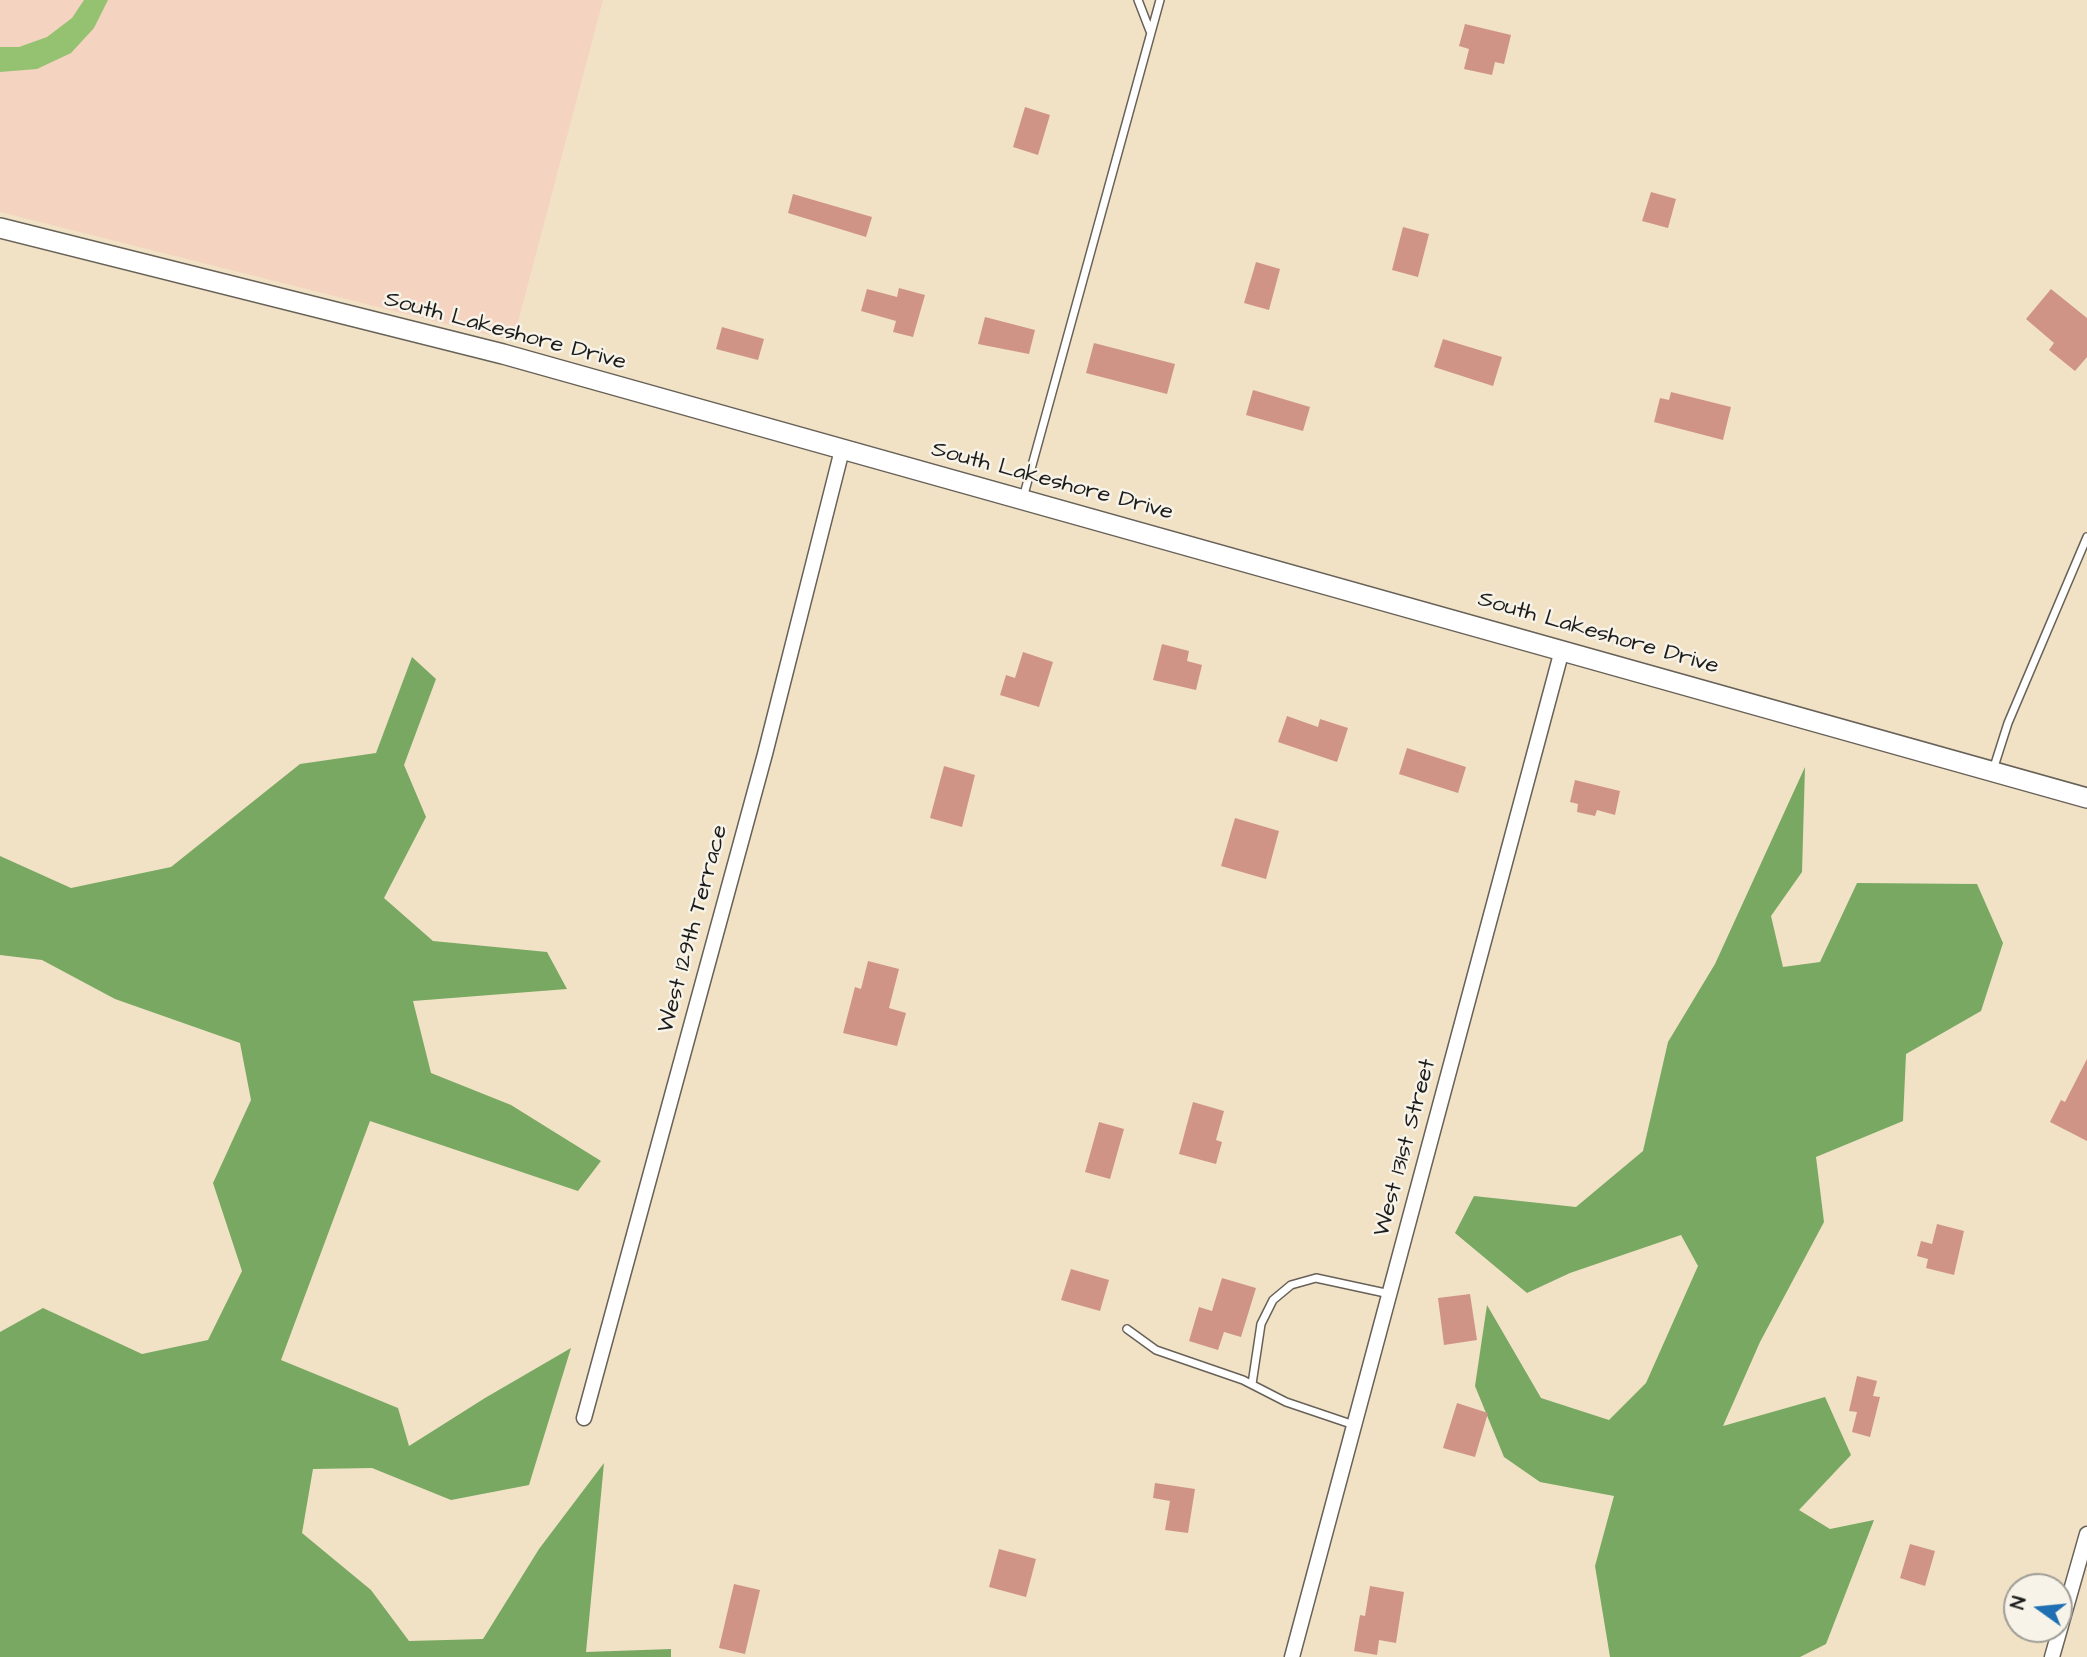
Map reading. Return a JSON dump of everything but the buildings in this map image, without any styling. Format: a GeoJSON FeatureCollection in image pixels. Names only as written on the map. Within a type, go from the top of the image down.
{"type":"FeatureCollection","features":[{"type":"Feature","properties":{"kind":"street","name":"South Lakeshore Drive"},"geometry":{"type":"LineString","coordinates":[[0,228],[503,354],[2087,799]]}},
{"type":"Feature","properties":{"kind":"street","name":"West 129th Terrace"},"geometry":{"type":"LineString","coordinates":[[584,1418],[761,766],[842,450]]}},
{"type":"Feature","properties":{"kind":"street","name":"West 131st Street"},"geometry":{"type":"LineString","coordinates":[[1292,1657],[1562,650]]}},
{"type":"Feature","properties":{"kind":"street"},"geometry":{"type":"LineString","coordinates":[[2052,1657],[2087,1534]]}},
{"type":"Feature","properties":{"kind":"lane"},"geometry":{"type":"LineString","coordinates":[[1138,0],[1150,32]]}},
{"type":"Feature","properties":{"kind":"lane"},"geometry":{"type":"LineString","coordinates":[[1023,498],[1160,0]]}},
{"type":"Feature","properties":{"kind":"lane"},"geometry":{"type":"LineString","coordinates":[[1993,771],[2008,723],[2087,537]]}},
{"type":"Feature","properties":{"kind":"lane"},"geometry":{"type":"LineString","coordinates":[[1252,1384],[1261,1324],[1273,1300],[1291,1284],[1316,1278],[1391,1294]]}},
{"type":"Feature","properties":{"kind":"lane"},"geometry":{"type":"LineString","coordinates":[[1127,1329],[1156,1350],[1252,1384],[1286,1402],[1355,1425]]}},
{"type":"Feature","properties":{"kind":"shaded area"},"geometry":{"type":"Polygon","coordinates":[[[0,0],[603,0],[513,341],[0,212],[0,0]]]}},
{"type":"Feature","properties":{"kind":"green space"},"geometry":{"type":"Polygon","coordinates":[[[84,0],[108,0],[94,28],[71,53],[37,69],[0,72],[0,47],[19,47],[47,37],[72,18],[84,0]]]}},
{"type":"Feature","properties":{"kind":"green space"},"geometry":{"type":"Polygon","coordinates":[[[412,657],[436,679],[404,765],[426,817],[384,898],[433,941],[547,952],[567,989],[413,1001],[431,1073],[511,1105],[601,1161],[578,1191],[370,1121],[281,1360],[398,1408],[409,1446],[571,1348],[529,1485],[451,1500],[372,1468],[313,1469],[302,1533],[371,1590],[409,1641],[483,1639],[539,1549],[604,1463],[586,1652],[671,1649],[671,1657],[0,1657],[0,1332],[43,1308],[142,1354],[208,1340],[242,1271],[213,1183],[251,1100],[240,1043],[115,999],[42,960],[0,955],[0,856],[71,888],[171,867],[300,764],[376,753],[412,657]]]}},
{"type":"Feature","properties":{"kind":"green space"},"geometry":{"type":"Polygon","coordinates":[[[1805,767],[1802,872],[1771,916],[1783,967],[1820,962],[1857,883],[1977,884],[2003,943],[1981,1011],[1906,1054],[1903,1121],[1816,1157],[1824,1222],[1760,1342],[1723,1426],[1825,1397],[1851,1455],[1799,1510],[1830,1529],[1874,1520],[1826,1644],[1800,1657],[1610,1657],[1595,1566],[1614,1496],[1540,1482],[1504,1457],[1475,1386],[1487,1305],[1541,1398],[1609,1420],[1646,1383],[1698,1266],[1681,1235],[1570,1273],[1527,1293],[1455,1233],[1474,1196],[1576,1207],[1643,1151],[1668,1042],[1715,964],[1805,767]]]}}]}
